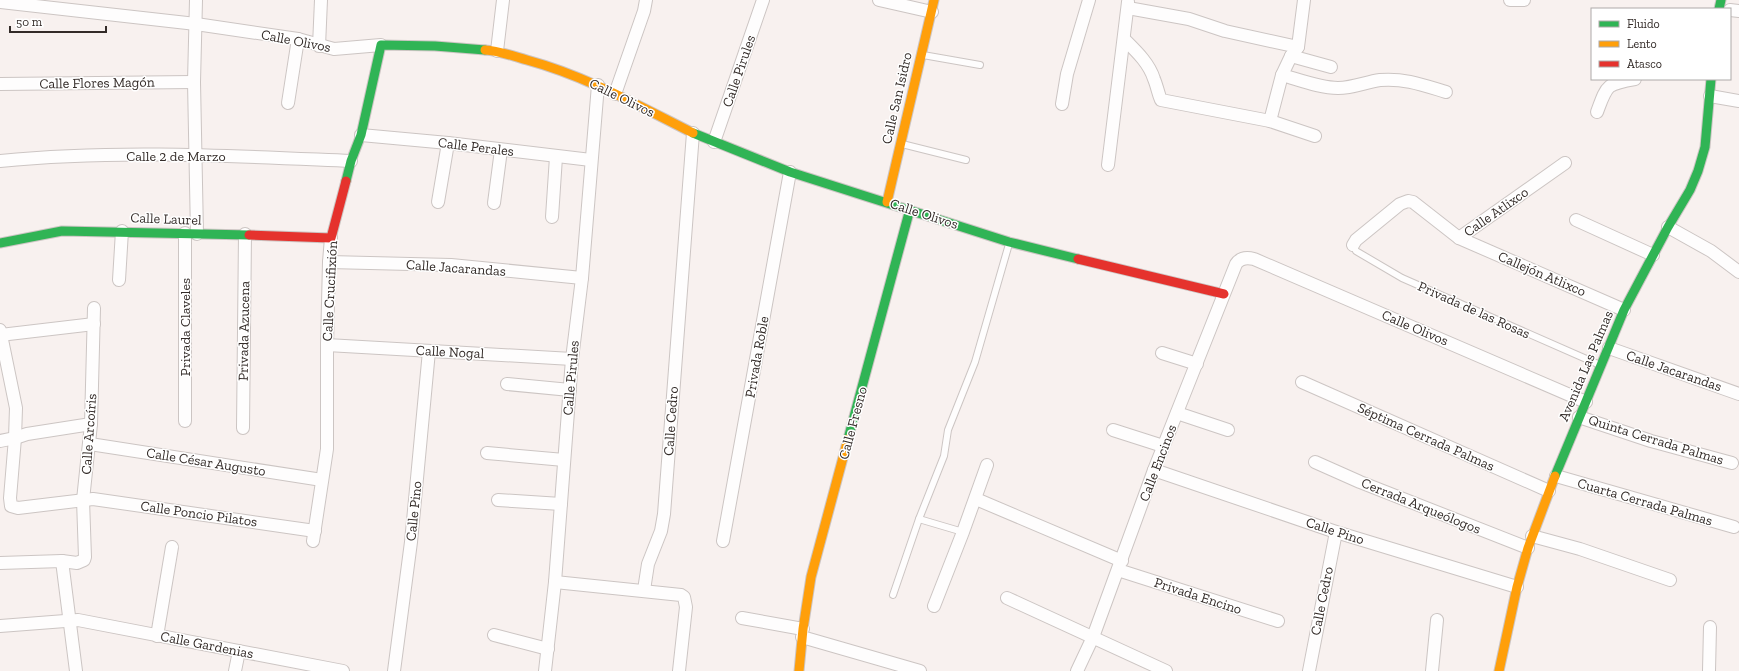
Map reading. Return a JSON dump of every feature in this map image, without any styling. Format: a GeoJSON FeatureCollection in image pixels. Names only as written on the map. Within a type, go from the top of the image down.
{"type":"FeatureCollection","features":[{"type":"Feature","properties":{"kind":"street"},"geometry":{"type":"LineString","coordinates":[[196,0],[194,82],[197,234]]}},
{"type":"Feature","properties":{"kind":"street"},"geometry":{"type":"LineString","coordinates":[[319,46],[321,0]]}},
{"type":"Feature","properties":{"kind":"street"},"geometry":{"type":"LineString","coordinates":[[497,51],[503,0]]}},
{"type":"Feature","properties":{"kind":"street"},"geometry":{"type":"LineString","coordinates":[[615,94],[644,11],[646,0]]}},
{"type":"Feature","properties":{"kind":"street","name":"Calle Pirules"},"geometry":{"type":"LineString","coordinates":[[714,142],[764,0]]}},
{"type":"Feature","properties":{"kind":"street"},"geometry":{"type":"LineString","coordinates":[[879,0],[932,12]]}},
{"type":"Feature","properties":{"kind":"street","name":"Calle San Isidro"},"geometry":{"type":"LineString","coordinates":[[887,202],[934,0]]}},
{"type":"Feature","properties":{"kind":"street"},"geometry":{"type":"LineString","coordinates":[[1062,104],[1067,74],[1089,0]]}},
{"type":"Feature","properties":{"kind":"street"},"geometry":{"type":"LineString","coordinates":[[1270,121],[1282,75],[1294,52],[1304,0]]}},
{"type":"Feature","properties":{"kind":"street"},"geometry":{"type":"LineString","coordinates":[[1510,0],[1524,0]]}},
{"type":"Feature","properties":{"kind":"street","name":"Calle Olivos"},"geometry":{"type":"LineString","coordinates":[[0,2],[196,24],[298,39],[334,49],[381,45],[435,46],[497,51],[553,67],[598,85],[693,133],[790,172],[910,209],[1009,242],[1224,294]]}},
{"type":"Feature","properties":{"kind":"street"},"geometry":{"type":"LineString","coordinates":[[1108,165],[1128,4],[1190,19],[1294,52],[1331,67]]}},
{"type":"Feature","properties":{"kind":"street"},"geometry":{"type":"LineString","coordinates":[[288,103],[298,39]]}},
{"type":"Feature","properties":{"kind":"street"},"geometry":{"type":"LineString","coordinates":[[1124,39],[1142,57],[1154,79],[1156,90],[1161,100],[1270,121],[1315,136]]}},
{"type":"Feature","properties":{"kind":"street","name":"Calle Crucifixión"},"geometry":{"type":"LineString","coordinates":[[314,536],[327,449],[327,345],[329,262],[332,238],[351,161],[361,135],[381,45]]}},
{"type":"Feature","properties":{"kind":"street"},"geometry":{"type":"LineString","coordinates":[[1282,75],[1325,87],[1338,88],[1356,86],[1380,80],[1412,81],[1446,92]]}},
{"type":"Feature","properties":{"kind":"street"},"geometry":{"type":"LineString","coordinates":[[1597,112],[1605,90],[1616,82],[1629,80]]}},
{"type":"Feature","properties":{"kind":"street","name":"Avenida Las Palmas"},"geometry":{"type":"LineString","coordinates":[[1499,671],[1516,587],[1532,536],[1549,491],[1624,310],[1668,227],[1690,190],[1698,171],[1705,147],[1711,80]]}},
{"type":"Feature","properties":{"kind":"street","name":"Calle Flores Magón"},"geometry":{"type":"LineString","coordinates":[[0,84],[194,82]]}},
{"type":"Feature","properties":{"kind":"street","name":"Calle Pirules"},"geometry":{"type":"LineString","coordinates":[[545,671],[555,582],[572,359],[582,278],[598,85]]}},
{"type":"Feature","properties":{"kind":"street"},"geometry":{"type":"LineString","coordinates":[[1710,96],[1739,101]]}},
{"type":"Feature","properties":{"kind":"street","name":"Calle Cedro"},"geometry":{"type":"LineString","coordinates":[[644,590],[648,564],[661,531],[664,514],[693,133]]}},
{"type":"Feature","properties":{"kind":"street","name":"Calle Perales"},"geometry":{"type":"LineString","coordinates":[[361,135],[448,143],[591,160]]}},
{"type":"Feature","properties":{"kind":"street"},"geometry":{"type":"LineString","coordinates":[[438,202],[448,143]]}},
{"type":"Feature","properties":{"kind":"street"},"geometry":{"type":"LineString","coordinates":[[494,204],[501,150]]}},
{"type":"Feature","properties":{"kind":"street","name":"Calle 2 de Marzo"},"geometry":{"type":"LineString","coordinates":[[0,161],[48,156],[196,154],[351,161]]}},
{"type":"Feature","properties":{"kind":"street"},"geometry":{"type":"LineString","coordinates":[[552,217],[556,157]]}},
{"type":"Feature","properties":{"kind":"street","name":"Calle Atlixco"},"geometry":{"type":"LineString","coordinates":[[1353,245],[1356,240],[1400,204],[1408,201],[1417,205],[1459,238],[1565,163]]}},
{"type":"Feature","properties":{"kind":"street","name":"Privada Roble"},"geometry":{"type":"LineString","coordinates":[[723,541],[790,172]]}},
{"type":"Feature","properties":{"kind":"street","name":"Calle Fresno"},"geometry":{"type":"LineString","coordinates":[[799,671],[802,633],[812,577],[910,209]]}},
{"type":"Feature","properties":{"kind":"street"},"geometry":{"type":"LineString","coordinates":[[1576,220],[1653,255]]}},
{"type":"Feature","properties":{"kind":"street"},"geometry":{"type":"LineString","coordinates":[[1668,227],[1711,250],[1739,272]]}},
{"type":"Feature","properties":{"kind":"street","name":"Calle Laurel"},"geometry":{"type":"LineString","coordinates":[[0,242],[62,231],[185,232],[197,234],[245,234],[332,238]]}},
{"type":"Feature","properties":{"kind":"street"},"geometry":{"type":"LineString","coordinates":[[119,280],[122,231]]}},
{"type":"Feature","properties":{"kind":"street","name":"Privada Claveles"},"geometry":{"type":"LineString","coordinates":[[185,232],[185,420]]}},
{"type":"Feature","properties":{"kind":"street","name":"Privada Azucena"},"geometry":{"type":"LineString","coordinates":[[243,428],[245,234]]}},
{"type":"Feature","properties":{"kind":"street","name":"Callejón Atlixco"},"geometry":{"type":"LineString","coordinates":[[1459,238],[1624,310]]}},
{"type":"Feature","properties":{"kind":"street","name":"Calle Olivos"},"geometry":{"type":"LineString","coordinates":[[1243,259],[1254,259],[1586,402]]}},
{"type":"Feature","properties":{"kind":"street","name":"Calle Encinos"},"geometry":{"type":"LineString","coordinates":[[1077,671],[1093,637],[1163,446],[1178,413],[1236,264],[1239,260],[1243,259]]}},
{"type":"Feature","properties":{"kind":"street","name":"Calle Jacarandas"},"geometry":{"type":"LineString","coordinates":[[329,262],[451,265],[582,278]]}},
{"type":"Feature","properties":{"kind":"street","name":"Calle Arcoíris"},"geometry":{"type":"LineString","coordinates":[[62,561],[77,563],[84,560],[85,554],[83,500],[90,444],[94,308]]}},
{"type":"Feature","properties":{"kind":"street"},"geometry":{"type":"LineString","coordinates":[[15,438],[16,408],[0,333],[94,324]]}},
{"type":"Feature","properties":{"kind":"street","name":"Calle Nogal"},"geometry":{"type":"LineString","coordinates":[[327,345],[572,359]]}},
{"type":"Feature","properties":{"kind":"street","name":"Calle Jacarandas"},"geometry":{"type":"LineString","coordinates":[[1609,348],[1739,394]]}},
{"type":"Feature","properties":{"kind":"street","name":"Calle Pino"},"geometry":{"type":"LineString","coordinates":[[394,671],[411,542],[429,351]]}},
{"type":"Feature","properties":{"kind":"street"},"geometry":{"type":"LineString","coordinates":[[1162,353],[1197,364]]}},
{"type":"Feature","properties":{"kind":"street","name":"Séptima Cerrada Palmas"},"geometry":{"type":"LineString","coordinates":[[1302,382],[1549,491]]}},
{"type":"Feature","properties":{"kind":"street"},"geometry":{"type":"LineString","coordinates":[[507,384],[570,390]]}},
{"type":"Feature","properties":{"kind":"street"},"geometry":{"type":"LineString","coordinates":[[1178,413],[1228,430]]}},
{"type":"Feature","properties":{"kind":"street","name":"Quinta Cerrada Palmas"},"geometry":{"type":"LineString","coordinates":[[1579,417],[1651,440],[1732,463]]}},
{"type":"Feature","properties":{"kind":"street"},"geometry":{"type":"LineString","coordinates":[[0,441],[27,434],[91,424]]}},
{"type":"Feature","properties":{"kind":"street"},"geometry":{"type":"LineString","coordinates":[[1113,430],[1163,446]]}},
{"type":"Feature","properties":{"kind":"street","name":"Calle Poncio Pilatos"},"geometry":{"type":"LineString","coordinates":[[15,438],[10,498],[11,506],[18,508],[83,500],[100,500],[314,536]]}},
{"type":"Feature","properties":{"kind":"street","name":"Calle César Augusto"},"geometry":{"type":"LineString","coordinates":[[90,444],[322,480]]}},
{"type":"Feature","properties":{"kind":"street"},"geometry":{"type":"LineString","coordinates":[[487,453],[564,460]]}},
{"type":"Feature","properties":{"kind":"street","name":"Cerrada Arqueólogos"},"geometry":{"type":"LineString","coordinates":[[1315,462],[1360,482],[1528,548]]}},
{"type":"Feature","properties":{"kind":"street"},"geometry":{"type":"LineString","coordinates":[[934,606],[976,499],[987,465]]}},
{"type":"Feature","properties":{"kind":"street","name":"Calle Pino"},"geometry":{"type":"LineString","coordinates":[[1154,470],[1336,532],[1516,587]]}},
{"type":"Feature","properties":{"kind":"street","name":"Cuarta Cerrada Palmas"},"geometry":{"type":"LineString","coordinates":[[1556,476],[1734,527]]}},
{"type":"Feature","properties":{"kind":"street","name":"Privada Encino"},"geometry":{"type":"LineString","coordinates":[[976,499],[1120,565],[1278,621]]}},
{"type":"Feature","properties":{"kind":"street"},"geometry":{"type":"LineString","coordinates":[[498,500],[561,504]]}},
{"type":"Feature","properties":{"kind":"street","name":"Calle Cedro"},"geometry":{"type":"LineString","coordinates":[[1309,671],[1336,532]]}},
{"type":"Feature","properties":{"kind":"street"},"geometry":{"type":"LineString","coordinates":[[1532,536],[1580,549],[1670,580]]}},
{"type":"Feature","properties":{"kind":"street"},"geometry":{"type":"LineString","coordinates":[[157,636],[172,546]]}},
{"type":"Feature","properties":{"kind":"street"},"geometry":{"type":"LineString","coordinates":[[0,563],[62,561],[71,621],[76,671]]}},
{"type":"Feature","properties":{"kind":"street"},"geometry":{"type":"LineString","coordinates":[[555,582],[644,590],[681,595],[684,597],[686,607],[679,671]]}},
{"type":"Feature","properties":{"kind":"street"},"geometry":{"type":"LineString","coordinates":[[1007,598],[1166,671]]}},
{"type":"Feature","properties":{"kind":"street"},"geometry":{"type":"LineString","coordinates":[[742,618],[802,633],[920,671]]}},
{"type":"Feature","properties":{"kind":"street","name":"Calle Gardenias"},"geometry":{"type":"LineString","coordinates":[[0,626],[78,620],[239,651],[307,667],[343,671]]}},
{"type":"Feature","properties":{"kind":"street"},"geometry":{"type":"LineString","coordinates":[[1432,671],[1437,620]]}},
{"type":"Feature","properties":{"kind":"street"},"geometry":{"type":"LineString","coordinates":[[1709,671],[1710,627]]}},
{"type":"Feature","properties":{"kind":"street"},"geometry":{"type":"LineString","coordinates":[[494,635],[548,649]]}},
{"type":"Feature","properties":{"kind":"street"},"geometry":{"type":"LineString","coordinates":[[235,671],[239,651]]}},
{"type":"Feature","properties":{"kind":"lane"},"geometry":{"type":"LineString","coordinates":[[921,54],[980,64]]}},
{"type":"Feature","properties":{"kind":"lane"},"geometry":{"type":"LineString","coordinates":[[900,144],[966,160]]}},
{"type":"Feature","properties":{"kind":"lane"},"geometry":{"type":"LineString","coordinates":[[893,595],[919,519],[944,456],[948,430],[975,362],[1009,242]]}},
{"type":"Feature","properties":{"kind":"lane","name":"Privada de las Rosas"},"geometry":{"type":"LineString","coordinates":[[1353,245],[1356,251],[1402,278],[1602,365]]}},
{"type":"Feature","properties":{"kind":"lane"},"geometry":{"type":"LineString","coordinates":[[919,519],[963,532]]}},
{"type":"Feature","properties":{"kind":"traffic: fast"},"geometry":{"type":"LineString","coordinates":[[1719,8],[1721,0]]}},
{"type":"Feature","properties":{"kind":"traffic: fast"},"geometry":{"type":"LineString","coordinates":[[346,181],[351,161],[361,135],[381,45],[435,46],[485,50]]}},
{"type":"Feature","properties":{"kind":"traffic: fast"},"geometry":{"type":"LineString","coordinates":[[1555,476],[1624,310],[1668,227],[1690,190],[1698,171],[1705,147],[1711,80]]}},
{"type":"Feature","properties":{"kind":"traffic: fast"},"geometry":{"type":"LineString","coordinates":[[693,133],[790,172],[1009,242],[1078,259]]}},
{"type":"Feature","properties":{"kind":"traffic: fast"},"geometry":{"type":"LineString","coordinates":[[848,439],[910,209]]}},
{"type":"Feature","properties":{"kind":"traffic: fast"},"geometry":{"type":"LineString","coordinates":[[0,243],[62,231],[249,235]]}},
{"type":"Feature","properties":{"kind":"traffic: slow"},"geometry":{"type":"LineString","coordinates":[[887,202],[934,0]]}},
{"type":"Feature","properties":{"kind":"traffic: slow"},"geometry":{"type":"LineString","coordinates":[[485,50],[512,55],[570,74],[612,92],[693,133]]}},
{"type":"Feature","properties":{"kind":"traffic: slow"},"geometry":{"type":"LineString","coordinates":[[799,671],[803,629],[811,577],[848,439]]}},
{"type":"Feature","properties":{"kind":"traffic: slow"},"geometry":{"type":"LineString","coordinates":[[1499,671],[1517,587],[1528,548],[1555,476]]}},
{"type":"Feature","properties":{"kind":"traffic: jam"},"geometry":{"type":"LineString","coordinates":[[249,235],[331,238],[346,181]]}},
{"type":"Feature","properties":{"kind":"traffic: jam"},"geometry":{"type":"LineString","coordinates":[[1078,259],[1224,294]]}}]}
